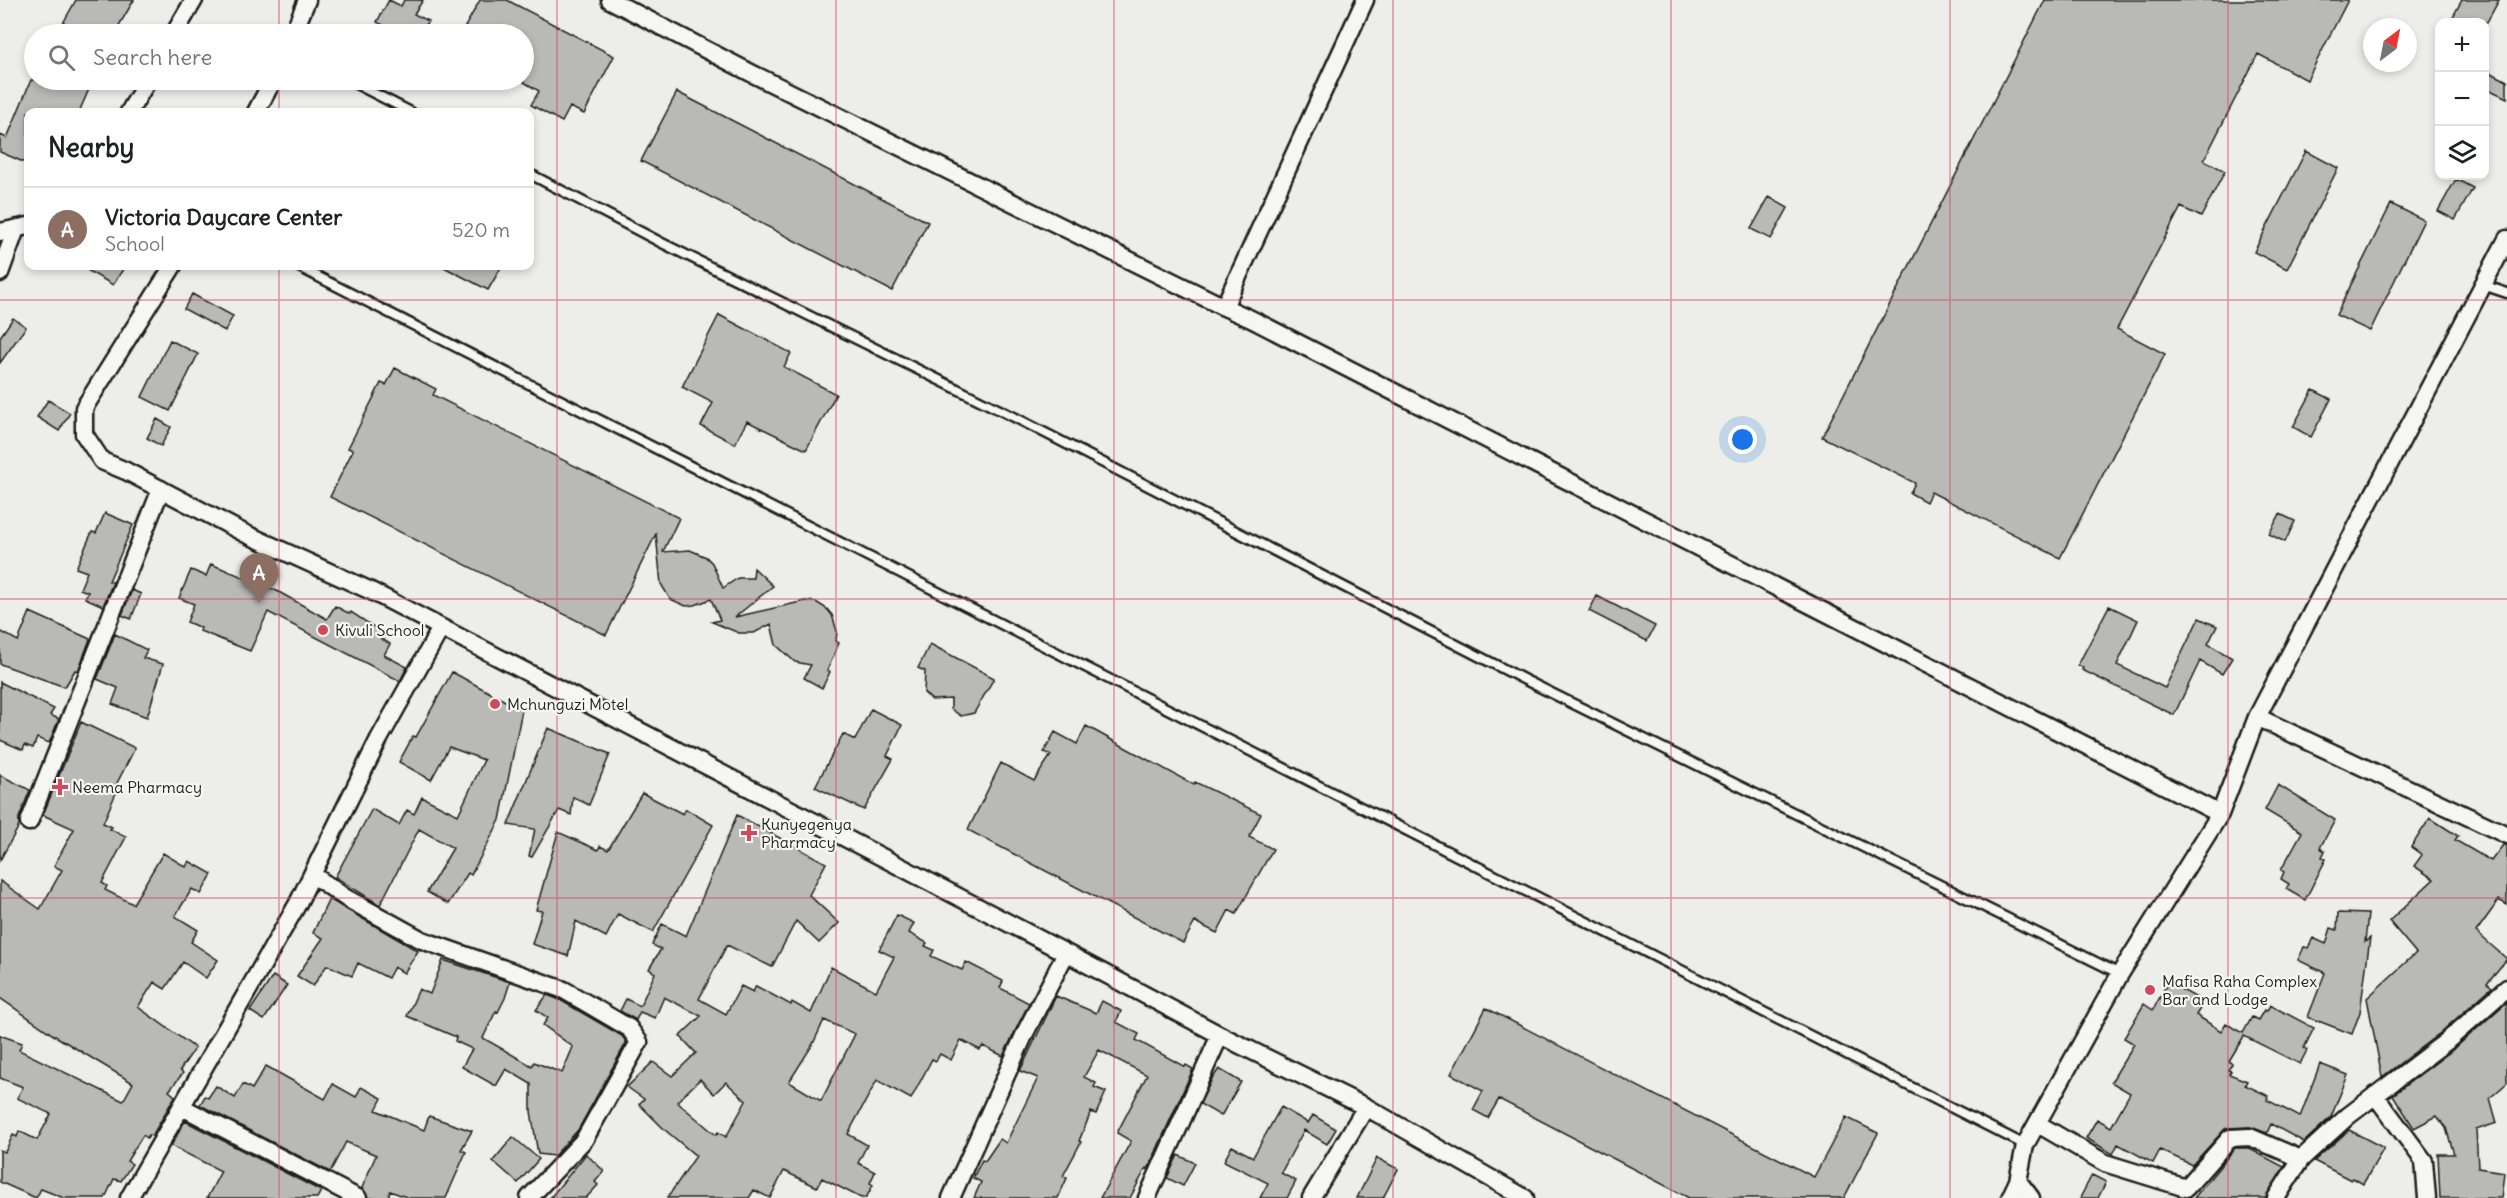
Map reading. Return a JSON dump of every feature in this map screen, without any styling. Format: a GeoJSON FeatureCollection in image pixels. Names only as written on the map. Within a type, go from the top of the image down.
{"type":"FeatureCollection","features":[{"type":"Feature","properties":{"kind":"street"},"geometry":{"type":"LineString","coordinates":[[180,24],[194,0]]}},
{"type":"Feature","properties":{"kind":"street"},"geometry":{"type":"LineString","coordinates":[[297,24],[307,0]]}},
{"type":"Feature","properties":{"kind":"street"},"geometry":{"type":"LineString","coordinates":[[610,0],[751,74],[1272,329],[2220,814]]}},
{"type":"Feature","properties":{"kind":"street"},"geometry":{"type":"LineString","coordinates":[[1224,307],[1365,0]]}},
{"type":"Feature","properties":{"kind":"street"},"geometry":{"type":"LineString","coordinates":[[131,108],[142,90]]}},
{"type":"Feature","properties":{"kind":"street"},"geometry":{"type":"LineString","coordinates":[[258,108],[268,90]]}},
{"type":"Feature","properties":{"kind":"street"},"geometry":{"type":"LineString","coordinates":[[0,273],[15,229]]}},
{"type":"Feature","properties":{"kind":"street"},"geometry":{"type":"LineString","coordinates":[[2010,1198],[2018,1181],[2025,1145],[2120,974],[2220,814],[2258,717],[2507,239]]}},
{"type":"Feature","properties":{"kind":"street"},"geometry":{"type":"LineString","coordinates":[[170,270],[84,408],[84,434],[102,461],[244,533],[371,591],[1220,1035],[1366,1107],[1505,1193],[1525,1198]]}},
{"type":"Feature","properties":{"kind":"street"},"geometry":{"type":"LineString","coordinates":[[29,822],[161,489]]}},
{"type":"Feature","properties":{"kind":"street"},"geometry":{"type":"LineString","coordinates":[[129,1198],[313,875],[379,739],[441,628]]}},
{"type":"Feature","properties":{"kind":"street"},"geometry":{"type":"LineString","coordinates":[[2258,717],[2507,835]]}},
{"type":"Feature","properties":{"kind":"street"},"geometry":{"type":"LineString","coordinates":[[313,875],[346,898],[422,940],[564,990],[629,1028],[639,1042],[584,1140],[529,1198]]}},
{"type":"Feature","properties":{"kind":"street"},"geometry":{"type":"LineString","coordinates":[[951,1198],[1026,1031],[1066,953]]}},
{"type":"Feature","properties":{"kind":"street"},"geometry":{"type":"LineString","coordinates":[[2276,1198],[2301,1159],[2348,1116],[2447,1041],[2507,988]]}},
{"type":"Feature","properties":{"kind":"street"},"geometry":{"type":"LineString","coordinates":[[1147,1198],[1220,1035]]}},
{"type":"Feature","properties":{"kind":"street"},"geometry":{"type":"LineString","coordinates":[[2375,1095],[2424,1161],[2427,1198]]}},
{"type":"Feature","properties":{"kind":"street"},"geometry":{"type":"LineString","coordinates":[[182,1107],[358,1198]]}},
{"type":"Feature","properties":{"kind":"street"},"geometry":{"type":"LineString","coordinates":[[1311,1198],[1366,1107]]}},
{"type":"Feature","properties":{"kind":"street"},"geometry":{"type":"LineString","coordinates":[[2038,1124],[2105,1163],[2186,1188],[2230,1138],[2250,1137],[2301,1159]]}},
{"type":"Feature","properties":{"kind":"street"},"geometry":{"type":"LineString","coordinates":[[2018,1181],[2031,1198]]}},
{"type":"Feature","properties":{"kind":"lane"},"geometry":{"type":"LineString","coordinates":[[368,90],[403,108]]}},
{"type":"Feature","properties":{"kind":"lane"},"geometry":{"type":"LineString","coordinates":[[534,176],[662,243],[1018,419],[1525,680],[2120,974]]}},
{"type":"Feature","properties":{"kind":"lane"},"geometry":{"type":"LineString","coordinates":[[305,270],[2025,1145]]}},
{"type":"Feature","properties":{"kind":"lane"},"geometry":{"type":"LineString","coordinates":[[2483,285],[2507,293]]}},
{"type":"Feature","properties":{"kind":"building"},"geometry":{"type":"Polygon","coordinates":[[[76,0],[134,0],[120,24],[63,24],[76,0]]]}},
{"type":"Feature","properties":{"kind":"building"},"geometry":{"type":"Polygon","coordinates":[[[389,0],[401,6],[404,0],[423,0],[414,14],[428,21],[426,24],[381,24],[377,22],[389,0]]]}},
{"type":"Feature","properties":{"kind":"building"},"geometry":{"type":"Polygon","coordinates":[[[480,0],[507,0],[614,56],[584,114],[570,107],[562,122],[531,105],[539,91],[534,88],[534,24],[467,24],[480,0]]]}},
{"type":"Feature","properties":{"kind":"building"},"geometry":{"type":"Polygon","coordinates":[[[2045,0],[2348,0],[2307,80],[2258,54],[2204,160],[2225,171],[2201,217],[2181,207],[2117,329],[2165,354],[2060,558],[1931,492],[1926,502],[1910,493],[1915,483],[1822,437],[2045,0]]]}},
{"type":"Feature","properties":{"kind":"building"},"geometry":{"type":"Polygon","coordinates":[[[2462,0],[2499,0],[2489,18],[2452,18],[2462,0]]]}},
{"type":"Feature","properties":{"kind":"building"},"geometry":{"type":"Polygon","coordinates":[[[2489,72],[2507,81],[2507,98],[2489,89],[2489,72]]]}},
{"type":"Feature","properties":{"kind":"building"},"geometry":{"type":"Polygon","coordinates":[[[27,90],[89,90],[81,108],[24,108],[24,162],[0,152],[0,135],[7,138],[27,90]]]}},
{"type":"Feature","properties":{"kind":"building"},"geometry":{"type":"Polygon","coordinates":[[[677,92],[928,222],[892,291],[641,161],[677,92]]]}},
{"type":"Feature","properties":{"kind":"building"},"geometry":{"type":"Polygon","coordinates":[[[2306,151],[2338,168],[2287,269],[2254,252],[2306,151]]]}},
{"type":"Feature","properties":{"kind":"building"},"geometry":{"type":"Polygon","coordinates":[[[2455,180],[2473,188],[2455,220],[2438,211],[2455,180]]]}},
{"type":"Feature","properties":{"kind":"building"},"geometry":{"type":"Polygon","coordinates":[[[1769,197],[1788,208],[1771,239],[1751,229],[1769,197]]]}},
{"type":"Feature","properties":{"kind":"building"},"geometry":{"type":"Polygon","coordinates":[[[2391,204],[2424,220],[2370,331],[2336,315],[2391,204]]]}},
{"type":"Feature","properties":{"kind":"building"},"geometry":{"type":"Polygon","coordinates":[[[87,270],[122,270],[113,285],[87,270]]]}},
{"type":"Feature","properties":{"kind":"building"},"geometry":{"type":"Polygon","coordinates":[[[450,270],[500,270],[488,290],[450,270]]]}},
{"type":"Feature","properties":{"kind":"building"},"geometry":{"type":"Polygon","coordinates":[[[192,294],[233,316],[225,331],[184,309],[192,294]]]}},
{"type":"Feature","properties":{"kind":"building"},"geometry":{"type":"Polygon","coordinates":[[[719,315],[791,353],[784,367],[836,394],[806,450],[747,421],[735,444],[701,426],[713,403],[682,387],[719,315]]]}},
{"type":"Feature","properties":{"kind":"building"},"geometry":{"type":"Polygon","coordinates":[[[13,318],[26,327],[0,363],[0,337],[13,318]]]}},
{"type":"Feature","properties":{"kind":"building"},"geometry":{"type":"Polygon","coordinates":[[[170,340],[198,354],[170,411],[142,397],[170,340]]]}},
{"type":"Feature","properties":{"kind":"building"},"geometry":{"type":"Polygon","coordinates":[[[395,368],[436,389],[433,395],[679,518],[663,552],[690,550],[706,557],[712,563],[723,588],[738,578],[753,578],[754,568],[773,586],[735,617],[805,601],[816,602],[827,609],[832,615],[837,631],[836,641],[839,643],[827,671],[830,672],[822,688],[804,678],[811,665],[795,662],[776,645],[771,624],[754,633],[739,633],[712,622],[720,620],[711,599],[686,606],[670,599],[661,584],[656,534],[606,635],[330,497],[353,450],[348,448],[381,383],[386,385],[395,368]]]}},
{"type":"Feature","properties":{"kind":"building"},"geometry":{"type":"Polygon","coordinates":[[[2313,390],[2331,399],[2311,437],[2293,427],[2313,390]]]}},
{"type":"Feature","properties":{"kind":"building"},"geometry":{"type":"Polygon","coordinates":[[[48,400],[70,413],[59,431],[37,417],[48,400]]]}},
{"type":"Feature","properties":{"kind":"building"},"geometry":{"type":"Polygon","coordinates":[[[157,419],[171,427],[161,446],[147,438],[157,419]]]}},
{"type":"Feature","properties":{"kind":"building"},"geometry":{"type":"Polygon","coordinates":[[[105,513],[133,525],[109,581],[113,582],[103,606],[85,598],[88,592],[80,589],[87,572],[76,568],[92,532],[96,533],[105,513]]]}},
{"type":"Feature","properties":{"kind":"building"},"geometry":{"type":"Polygon","coordinates":[[[2280,514],[2295,521],[2285,542],[2269,534],[2280,514]]]}},
{"type":"Feature","properties":{"kind":"building"},"geometry":{"type":"Polygon","coordinates":[[[211,564],[277,591],[327,619],[335,606],[350,614],[351,612],[383,633],[380,638],[390,644],[384,655],[407,667],[400,681],[268,612],[250,651],[200,631],[201,628],[187,622],[194,604],[179,598],[191,570],[206,576],[211,564]]]}},
{"type":"Feature","properties":{"kind":"building"},"geometry":{"type":"Polygon","coordinates":[[[132,590],[141,594],[131,619],[122,615],[132,590]]]}},
{"type":"Feature","properties":{"kind":"building"},"geometry":{"type":"Polygon","coordinates":[[[1597,596],[1655,626],[1647,641],[1589,611],[1597,596]]]}},
{"type":"Feature","properties":{"kind":"building"},"geometry":{"type":"Polygon","coordinates":[[[2109,606],[2138,620],[2117,665],[2165,688],[2199,618],[2217,626],[2208,644],[2232,658],[2222,674],[2200,661],[2174,715],[2082,670],[2083,668],[2078,665],[2109,606]]]}},
{"type":"Feature","properties":{"kind":"building"},"geometry":{"type":"Polygon","coordinates":[[[30,612],[90,639],[78,671],[75,670],[65,687],[0,664],[0,631],[18,641],[30,612]]]}},
{"type":"Feature","properties":{"kind":"building"},"geometry":{"type":"Polygon","coordinates":[[[115,634],[147,650],[143,658],[163,664],[147,717],[112,704],[118,688],[97,679],[115,634]]]}},
{"type":"Feature","properties":{"kind":"building"},"geometry":{"type":"Polygon","coordinates":[[[930,644],[994,678],[974,713],[961,716],[951,709],[951,699],[932,700],[924,693],[925,671],[918,668],[930,644]]]}},
{"type":"Feature","properties":{"kind":"building"},"geometry":{"type":"Polygon","coordinates":[[[452,672],[522,710],[500,820],[471,875],[468,873],[448,904],[427,892],[453,848],[419,829],[380,905],[335,877],[372,809],[399,825],[407,810],[414,814],[422,797],[458,815],[484,760],[449,747],[431,780],[399,762],[413,736],[416,737],[452,672]]]}},
{"type":"Feature","properties":{"kind":"building"},"geometry":{"type":"Polygon","coordinates":[[[0,682],[54,709],[50,715],[59,719],[49,743],[37,738],[33,748],[25,745],[23,750],[0,740],[0,682]]]}},
{"type":"Feature","properties":{"kind":"building"},"geometry":{"type":"Polygon","coordinates":[[[871,709],[902,725],[887,756],[893,759],[864,810],[815,787],[843,734],[855,740],[871,709]]]}},
{"type":"Feature","properties":{"kind":"building"},"geometry":{"type":"Polygon","coordinates":[[[81,722],[135,748],[116,785],[119,786],[103,823],[126,837],[102,883],[107,886],[105,890],[133,904],[163,853],[186,867],[189,861],[212,874],[201,894],[192,889],[175,916],[198,930],[191,942],[218,960],[206,978],[183,962],[165,989],[154,982],[138,1007],[195,1048],[180,1070],[183,1073],[169,1091],[175,1096],[152,1136],[149,1135],[147,1138],[143,1135],[127,1161],[132,1164],[121,1181],[114,1179],[105,1198],[64,1198],[41,1189],[36,1198],[0,1182],[0,1150],[5,1152],[13,1135],[17,1137],[19,1131],[37,1140],[51,1114],[17,1098],[23,1087],[0,1078],[0,1035],[22,1043],[19,1050],[123,1101],[133,1083],[52,1034],[0,998],[0,881],[40,909],[62,870],[54,866],[74,829],[43,815],[81,722]]]}},
{"type":"Feature","properties":{"kind":"building"},"geometry":{"type":"Polygon","coordinates":[[[1086,726],[1194,785],[1195,782],[1261,814],[1249,837],[1273,849],[1236,914],[1229,910],[1217,933],[1195,922],[1183,943],[968,830],[1001,763],[1034,781],[1051,755],[1044,752],[1055,732],[1077,744],[1086,726]]]}},
{"type":"Feature","properties":{"kind":"building"},"geometry":{"type":"Polygon","coordinates":[[[548,728],[610,754],[589,805],[573,797],[571,815],[559,810],[532,857],[529,856],[535,829],[508,825],[548,728]]]}},
{"type":"Feature","properties":{"kind":"building"},"geometry":{"type":"Polygon","coordinates":[[[0,775],[30,790],[19,818],[19,826],[0,860],[0,775]]]}},
{"type":"Feature","properties":{"kind":"building"},"geometry":{"type":"Polygon","coordinates":[[[2278,785],[2335,820],[2320,848],[2325,851],[2322,857],[2326,859],[2305,900],[2286,889],[2289,884],[2281,879],[2284,872],[2281,870],[2302,832],[2265,810],[2278,785]]]}},
{"type":"Feature","properties":{"kind":"building"},"geometry":{"type":"Polygon","coordinates":[[[642,793],[683,814],[686,809],[713,825],[653,932],[618,914],[606,937],[576,921],[568,956],[532,944],[542,911],[536,910],[558,832],[598,850],[600,846],[608,850],[642,793]]]}},
{"type":"Feature","properties":{"kind":"building"},"geometry":{"type":"Polygon","coordinates":[[[737,815],[826,863],[809,895],[839,923],[819,943],[796,921],[772,967],[727,945],[699,999],[726,1014],[741,986],[753,992],[756,986],[811,1013],[831,967],[876,991],[894,957],[879,950],[897,915],[914,923],[909,933],[927,943],[925,946],[934,950],[931,956],[962,970],[966,962],[1003,981],[1000,988],[1029,1003],[1003,1056],[983,1046],[980,1050],[961,1040],[951,1060],[940,1054],[936,1061],[932,1059],[911,1099],[877,1080],[848,1134],[867,1145],[858,1163],[875,1172],[870,1183],[873,1185],[866,1198],[861,1198],[822,1178],[817,1187],[784,1171],[770,1198],[754,1190],[749,1198],[667,1198],[696,1156],[639,1104],[644,1099],[627,1087],[653,1062],[672,1076],[696,1053],[680,1036],[701,1016],[664,997],[655,1018],[640,1012],[636,1020],[620,1011],[626,999],[640,1006],[655,973],[649,969],[661,949],[652,945],[662,924],[686,936],[737,815]],[[824,1020],[813,1044],[789,1082],[821,1101],[855,1034],[824,1020]],[[700,1079],[677,1102],[716,1135],[718,1132],[726,1137],[746,1101],[726,1082],[714,1094],[700,1079]]]}},
{"type":"Feature","properties":{"kind":"building"},"geometry":{"type":"Polygon","coordinates":[[[2430,818],[2458,836],[2455,840],[2491,861],[2503,845],[2507,845],[2507,905],[2499,900],[2476,932],[2507,959],[2487,983],[2492,987],[2440,1033],[2382,1077],[2367,998],[2416,953],[2389,921],[2434,879],[2414,866],[2422,855],[2411,847],[2430,818]]]}},
{"type":"Feature","properties":{"kind":"building"},"geometry":{"type":"Polygon","coordinates":[[[329,899],[418,951],[404,973],[394,967],[388,978],[358,963],[352,976],[327,965],[313,986],[297,976],[323,938],[313,933],[329,899]]]}},
{"type":"Feature","properties":{"kind":"building"},"geometry":{"type":"Polygon","coordinates":[[[2338,913],[2368,914],[2365,942],[2370,938],[2360,1012],[2352,1034],[2308,1017],[2325,973],[2298,960],[2304,947],[2308,948],[2313,938],[2326,944],[2331,928],[2337,930],[2338,913]]]}},
{"type":"Feature","properties":{"kind":"building"},"geometry":{"type":"Polygon","coordinates":[[[443,960],[510,982],[505,998],[483,1038],[532,1066],[534,1062],[562,1073],[573,1047],[543,1025],[548,1018],[536,1010],[547,995],[560,1000],[622,1036],[625,1040],[626,1043],[578,1130],[554,1156],[538,1154],[531,1111],[531,1084],[506,1069],[496,1086],[462,1067],[472,1049],[455,1041],[456,1037],[407,1016],[419,989],[430,994],[443,960]]]}},
{"type":"Feature","properties":{"kind":"building"},"geometry":{"type":"Polygon","coordinates":[[[273,976],[287,985],[264,1020],[250,1011],[273,976]]]}},
{"type":"Feature","properties":{"kind":"building"},"geometry":{"type":"Polygon","coordinates":[[[2168,982],[2204,1002],[2196,1015],[2221,1031],[2226,1023],[2243,1033],[2252,1017],[2258,1020],[2270,1005],[2314,1028],[2304,1048],[2307,1050],[2300,1064],[2244,1036],[2229,1061],[2232,1064],[2228,1070],[2231,1071],[2229,1074],[2247,1081],[2245,1085],[2269,1096],[2267,1100],[2300,1117],[2320,1064],[2348,1075],[2331,1117],[2304,1142],[2271,1124],[2267,1133],[2250,1127],[2226,1128],[2192,1165],[2160,1150],[2153,1163],[2118,1144],[2113,1154],[2086,1138],[2097,1119],[2111,1127],[2130,1093],[2111,1082],[2134,1044],[2124,1038],[2144,1004],[2153,1010],[2168,982]]]}},
{"type":"Feature","properties":{"kind":"building"},"geometry":{"type":"Polygon","coordinates":[[[1056,996],[1096,1013],[1102,1001],[1121,1011],[1116,1022],[1139,1034],[1136,1040],[1185,1067],[1186,1065],[1193,1069],[1148,1169],[1146,1168],[1130,1198],[1100,1198],[1131,1141],[1117,1133],[1147,1075],[1099,1050],[1084,1077],[1096,1083],[1094,1087],[1106,1092],[1096,1114],[1091,1112],[1079,1141],[1081,1142],[1063,1176],[1067,1178],[1058,1198],[974,1198],[981,1182],[973,1178],[982,1160],[985,1161],[1000,1139],[1006,1143],[1038,1078],[1020,1071],[1056,996]]]}},
{"type":"Feature","properties":{"kind":"building"},"geometry":{"type":"Polygon","coordinates":[[[2507,1002],[2507,1083],[2490,1098],[2497,1123],[2476,1130],[2478,1168],[2504,1172],[2501,1198],[2440,1198],[2438,1154],[2454,1154],[2446,1128],[2437,1116],[2414,1128],[2393,1095],[2454,1049],[2507,1002]]]}},
{"type":"Feature","properties":{"kind":"building"},"geometry":{"type":"Polygon","coordinates":[[[1486,1008],[1814,1177],[1846,1117],[1878,1133],[1844,1198],[1689,1198],[1499,1099],[1488,1118],[1473,1110],[1483,1091],[1451,1074],[1486,1008]]]}},
{"type":"Feature","properties":{"kind":"building"},"geometry":{"type":"Polygon","coordinates":[[[266,1066],[325,1099],[333,1084],[356,1097],[361,1087],[382,1098],[376,1110],[424,1130],[429,1116],[472,1131],[461,1150],[466,1152],[446,1198],[409,1198],[390,1191],[388,1198],[368,1198],[362,1188],[376,1155],[346,1142],[330,1172],[200,1105],[205,1096],[208,1098],[216,1086],[235,1098],[243,1084],[252,1089],[266,1066]]]}},
{"type":"Feature","properties":{"kind":"building"},"geometry":{"type":"Polygon","coordinates":[[[1219,1069],[1241,1082],[1221,1116],[1200,1104],[1219,1069]]]}},
{"type":"Feature","properties":{"kind":"building"},"geometry":{"type":"Polygon","coordinates":[[[1281,1107],[1308,1123],[1313,1115],[1336,1129],[1327,1144],[1304,1130],[1281,1173],[1296,1181],[1287,1198],[1260,1198],[1268,1183],[1224,1161],[1232,1146],[1253,1157],[1281,1107]]]}},
{"type":"Feature","properties":{"kind":"building"},"geometry":{"type":"Polygon","coordinates":[[[185,1121],[321,1191],[317,1198],[207,1198],[221,1171],[171,1146],[185,1121]]]}},
{"type":"Feature","properties":{"kind":"building"},"geometry":{"type":"Polygon","coordinates":[[[2349,1130],[2384,1148],[2363,1184],[2314,1161],[2349,1130]]]}},
{"type":"Feature","properties":{"kind":"building"},"geometry":{"type":"Polygon","coordinates":[[[513,1137],[539,1159],[518,1183],[493,1161],[513,1137]]]}},
{"type":"Feature","properties":{"kind":"building"},"geometry":{"type":"Polygon","coordinates":[[[2235,1148],[2248,1148],[2284,1167],[2266,1198],[2194,1198],[2235,1148]]]}},
{"type":"Feature","properties":{"kind":"building"},"geometry":{"type":"Polygon","coordinates":[[[586,1154],[604,1171],[595,1182],[598,1185],[586,1198],[550,1198],[586,1154]]]}},
{"type":"Feature","properties":{"kind":"building"},"geometry":{"type":"Polygon","coordinates":[[[1178,1155],[1195,1163],[1183,1186],[1167,1178],[1178,1155]]]}},
{"type":"Feature","properties":{"kind":"building"},"geometry":{"type":"Polygon","coordinates":[[[1377,1158],[1398,1169],[1383,1198],[1357,1198],[1377,1158]]]}},
{"type":"Feature","properties":{"kind":"building"},"geometry":{"type":"Polygon","coordinates":[[[2092,1175],[2106,1182],[2098,1198],[2080,1198],[2092,1175]]]}},
{"type":"Feature","properties":{"kind":"place","name":"Victoria Daycare Center"},"geometry":{"type":"Point","coordinates":[259,603]}},
{"type":"Feature","properties":{"kind":"place","name":"Kivuli School"},"geometry":{"type":"Point","coordinates":[323,630]}},
{"type":"Feature","properties":{"kind":"place","name":"Mchunguzi Motel"},"geometry":{"type":"Point","coordinates":[495,704]}},
{"type":"Feature","properties":{"kind":"place","name":"Neema Pharmacy"},"geometry":{"type":"Point","coordinates":[60,787]}},
{"type":"Feature","properties":{"kind":"place","name":"Kunyegenya Pharmacy"},"geometry":{"type":"Point","coordinates":[749,833]}},
{"type":"Feature","properties":{"kind":"place","name":"Mafisa Raha Complex Bar and Lodge"},"geometry":{"type":"Point","coordinates":[2150,990]}}]}
